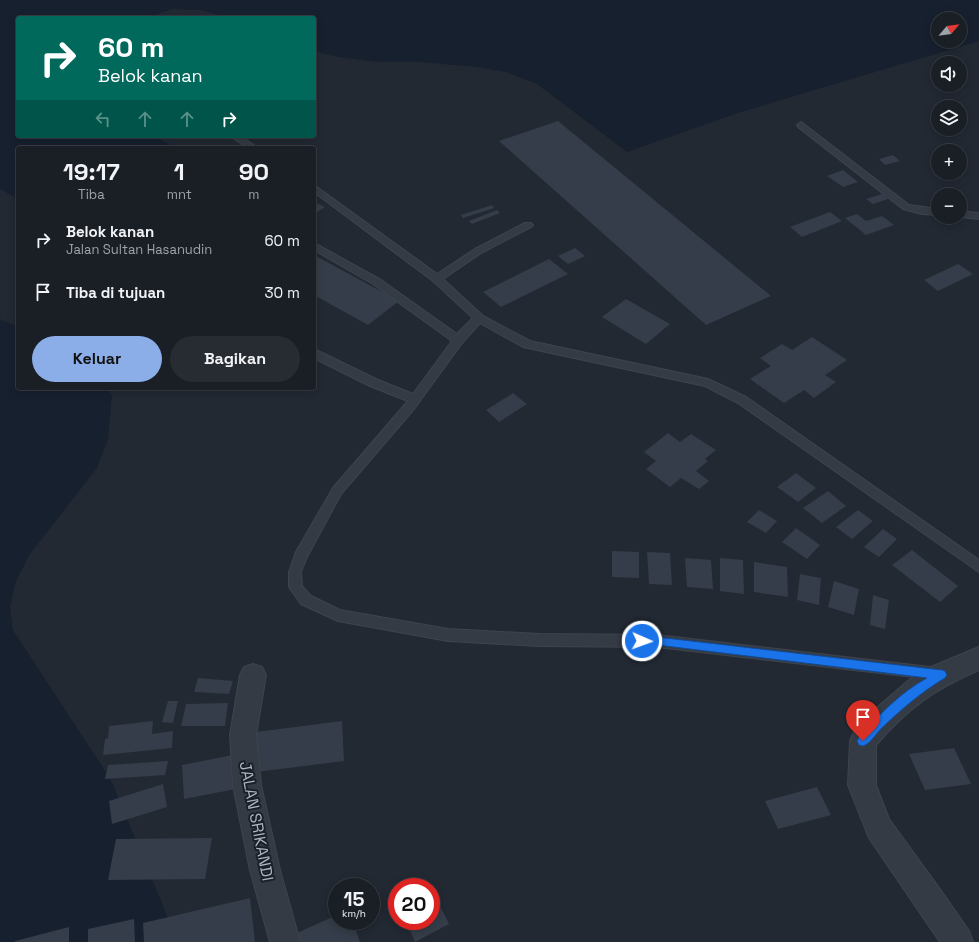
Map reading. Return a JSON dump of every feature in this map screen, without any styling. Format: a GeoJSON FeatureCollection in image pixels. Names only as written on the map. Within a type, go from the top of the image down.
{"type":"FeatureCollection","features":[{"type":"Feature","properties":{"kind":"street"},"geometry":{"type":"LineString","coordinates":[[958,942],[880,828],[862,785],[863,741],[879,723],[918,688],[979,658]]}},
{"type":"Feature","properties":{"kind":"street","name":"JALAN SRIKANDI"},"geometry":{"type":"LineString","coordinates":[[253,675],[243,735],[247,785],[265,870],[284,942]]}},
{"type":"Feature","properties":{"kind":"lane"},"geometry":{"type":"LineString","coordinates":[[801,125],[906,207],[931,212]]}},
{"type":"Feature","properties":{"kind":"lane"},"geometry":{"type":"LineString","coordinates":[[237,138],[251,146]]}},
{"type":"Feature","properties":{"kind":"lane"},"geometry":{"type":"LineString","coordinates":[[316,189],[437,279],[480,318],[499,330],[527,344],[708,383],[725,390],[742,400],[979,567]]}},
{"type":"Feature","properties":{"kind":"lane"},"geometry":{"type":"LineString","coordinates":[[967,215],[979,216]]}},
{"type":"Feature","properties":{"kind":"lane"},"geometry":{"type":"LineString","coordinates":[[437,279],[478,251],[528,225]]}},
{"type":"Feature","properties":{"kind":"lane"},"geometry":{"type":"LineString","coordinates":[[316,247],[377,282],[458,340]]}},
{"type":"Feature","properties":{"kind":"lane"},"geometry":{"type":"LineString","coordinates":[[480,318],[458,340],[415,399],[337,490],[301,556],[295,572],[296,587],[306,600],[338,615],[448,635],[539,640],[657,641],[942,675]]}},
{"type":"Feature","properties":{"kind":"lane"},"geometry":{"type":"LineString","coordinates":[[316,354],[374,383],[415,399]]}},
{"type":"Feature","properties":{"kind":"water"},"geometry":{"type":"Polygon","coordinates":[[[0,0],[979,0],[979,41],[967,45],[967,12],[931,12],[931,48],[956,48],[738,113],[627,152],[537,84],[506,72],[477,67],[419,62],[377,62],[337,57],[316,52],[316,16],[221,16],[201,10],[172,9],[152,16],[16,16],[16,138],[158,138],[172,146],[16,146],[16,198],[0,189],[0,0]]]}},
{"type":"Feature","properties":{"kind":"water"},"geometry":{"type":"Polygon","coordinates":[[[0,319],[16,326],[16,390],[109,390],[112,396],[108,439],[97,468],[30,554],[16,581],[10,607],[13,630],[111,780],[178,942],[0,942],[0,319]]]}},
{"type":"Feature","properties":{"kind":"building"},"geometry":{"type":"Polygon","coordinates":[[[558,121],[771,296],[706,325],[499,141],[558,121]]]}},
{"type":"Feature","properties":{"kind":"building"},"geometry":{"type":"Polygon","coordinates":[[[893,155],[900,161],[885,165],[879,159],[893,155]]]}},
{"type":"Feature","properties":{"kind":"building"},"geometry":{"type":"Polygon","coordinates":[[[843,170],[858,182],[843,187],[827,176],[843,170]]]}},
{"type":"Feature","properties":{"kind":"building"},"geometry":{"type":"Polygon","coordinates":[[[882,194],[888,199],[873,204],[866,199],[882,194]]]}},
{"type":"Feature","properties":{"kind":"building"},"geometry":{"type":"Polygon","coordinates":[[[316,203],[325,207],[316,213],[316,203]]]}},
{"type":"Feature","properties":{"kind":"building"},"geometry":{"type":"Polygon","coordinates":[[[492,205],[494,208],[463,218],[461,215],[492,205]]]}},
{"type":"Feature","properties":{"kind":"building"},"geometry":{"type":"Polygon","coordinates":[[[497,210],[500,213],[472,224],[469,221],[497,210]]]}},
{"type":"Feature","properties":{"kind":"building"},"geometry":{"type":"Polygon","coordinates":[[[830,212],[842,221],[802,237],[790,227],[830,212]]]}},
{"type":"Feature","properties":{"kind":"building"},"geometry":{"type":"Polygon","coordinates":[[[857,214],[866,221],[882,216],[894,225],[866,235],[845,218],[857,214]]]}},
{"type":"Feature","properties":{"kind":"building"},"geometry":{"type":"Polygon","coordinates":[[[575,248],[585,256],[568,264],[558,256],[575,248]]]}},
{"type":"Feature","properties":{"kind":"building"},"geometry":{"type":"Polygon","coordinates":[[[316,256],[399,301],[368,325],[316,296],[316,256]]]}},
{"type":"Feature","properties":{"kind":"building"},"geometry":{"type":"Polygon","coordinates":[[[549,259],[568,274],[501,307],[483,292],[549,259]]]}},
{"type":"Feature","properties":{"kind":"building"},"geometry":{"type":"Polygon","coordinates":[[[958,264],[973,274],[938,291],[924,280],[958,264]]]}},
{"type":"Feature","properties":{"kind":"building"},"geometry":{"type":"Polygon","coordinates":[[[626,299],[670,324],[646,344],[602,317],[626,299]]]}},
{"type":"Feature","properties":{"kind":"building"},"geometry":{"type":"Polygon","coordinates":[[[812,337],[847,360],[825,375],[836,382],[814,398],[804,390],[784,403],[750,379],[771,366],[760,358],[782,344],[792,350],[812,337]]]}},
{"type":"Feature","properties":{"kind":"building"},"geometry":{"type":"Polygon","coordinates":[[[513,393],[527,404],[499,422],[486,410],[513,393]]]}},
{"type":"Feature","properties":{"kind":"building"},"geometry":{"type":"Polygon","coordinates":[[[668,433],[680,442],[691,434],[716,450],[705,459],[708,461],[696,471],[709,481],[699,489],[681,478],[670,487],[646,469],[656,461],[644,452],[668,433]]]}},
{"type":"Feature","properties":{"kind":"building"},"geometry":{"type":"Polygon","coordinates":[[[796,473],[816,488],[798,502],[777,487],[796,473]]]}},
{"type":"Feature","properties":{"kind":"building"},"geometry":{"type":"Polygon","coordinates":[[[828,491],[846,506],[822,523],[803,508],[828,491]]]}},
{"type":"Feature","properties":{"kind":"building"},"geometry":{"type":"Polygon","coordinates":[[[759,510],[777,521],[766,533],[747,522],[759,510]]]}},
{"type":"Feature","properties":{"kind":"building"},"geometry":{"type":"Polygon","coordinates":[[[858,510],[873,521],[852,539],[836,527],[858,510]]]}},
{"type":"Feature","properties":{"kind":"building"},"geometry":{"type":"Polygon","coordinates":[[[796,528],[820,545],[807,559],[782,542],[796,528]]]}},
{"type":"Feature","properties":{"kind":"building"},"geometry":{"type":"Polygon","coordinates":[[[883,529],[897,539],[879,557],[864,547],[883,529]]]}},
{"type":"Feature","properties":{"kind":"building"},"geometry":{"type":"Polygon","coordinates":[[[912,550],[958,586],[940,602],[892,565],[912,550]]]}},
{"type":"Feature","properties":{"kind":"building"},"geometry":{"type":"Polygon","coordinates":[[[612,551],[639,552],[639,578],[612,577],[612,551]]]}},
{"type":"Feature","properties":{"kind":"building"},"geometry":{"type":"Polygon","coordinates":[[[647,552],[670,553],[672,585],[649,584],[647,552]]]}},
{"type":"Feature","properties":{"kind":"building"},"geometry":{"type":"Polygon","coordinates":[[[685,558],[711,560],[713,589],[687,587],[685,558]]]}},
{"type":"Feature","properties":{"kind":"building"},"geometry":{"type":"Polygon","coordinates":[[[720,558],[743,560],[744,594],[720,591],[720,558]]]}},
{"type":"Feature","properties":{"kind":"building"},"geometry":{"type":"Polygon","coordinates":[[[754,562],[787,567],[788,597],[754,592],[754,562]]]}},
{"type":"Feature","properties":{"kind":"building"},"geometry":{"type":"Polygon","coordinates":[[[800,574],[821,578],[819,605],[797,600],[800,574]]]}},
{"type":"Feature","properties":{"kind":"building"},"geometry":{"type":"Polygon","coordinates":[[[834,581],[859,589],[854,615],[828,607],[834,581]]]}},
{"type":"Feature","properties":{"kind":"building"},"geometry":{"type":"Polygon","coordinates":[[[873,595],[889,600],[885,629],[870,625],[873,595]]]}},
{"type":"Feature","properties":{"kind":"building"},"geometry":{"type":"Polygon","coordinates":[[[198,678],[233,681],[229,694],[194,692],[198,678]]]}},
{"type":"Feature","properties":{"kind":"building"},"geometry":{"type":"Polygon","coordinates":[[[168,701],[178,701],[173,723],[162,722],[168,701]]]}},
{"type":"Feature","properties":{"kind":"building"},"geometry":{"type":"Polygon","coordinates":[[[228,703],[225,726],[181,726],[186,704],[228,703]]]}},
{"type":"Feature","properties":{"kind":"building"},"geometry":{"type":"Polygon","coordinates":[[[153,721],[152,734],[173,731],[172,748],[103,755],[105,739],[108,738],[109,726],[153,721]]]}},
{"type":"Feature","properties":{"kind":"building"},"geometry":{"type":"Polygon","coordinates":[[[342,721],[344,761],[256,772],[256,732],[342,721]]]}},
{"type":"Feature","properties":{"kind":"building"},"geometry":{"type":"Polygon","coordinates":[[[954,748],[971,784],[925,790],[909,754],[954,748]]]}},
{"type":"Feature","properties":{"kind":"building"},"geometry":{"type":"Polygon","coordinates":[[[238,754],[241,788],[184,799],[182,765],[238,754]]]}},
{"type":"Feature","properties":{"kind":"building"},"geometry":{"type":"Polygon","coordinates":[[[168,761],[165,775],[105,779],[108,765],[168,761]]]}},
{"type":"Feature","properties":{"kind":"building"},"geometry":{"type":"Polygon","coordinates":[[[163,784],[167,807],[112,824],[109,801],[163,784]]]}},
{"type":"Feature","properties":{"kind":"building"},"geometry":{"type":"Polygon","coordinates":[[[817,787],[831,815],[778,829],[765,801],[817,787]]]}},
{"type":"Feature","properties":{"kind":"building"},"geometry":{"type":"Polygon","coordinates":[[[212,838],[205,879],[108,880],[116,839],[212,838]]]}},
{"type":"Feature","properties":{"kind":"building"},"geometry":{"type":"Polygon","coordinates":[[[250,898],[255,942],[144,942],[143,923],[250,898]]]}},
{"type":"Feature","properties":{"kind":"building"},"geometry":{"type":"Polygon","coordinates":[[[440,906],[449,924],[440,929],[440,906]]]}},
{"type":"Feature","properties":{"kind":"building"},"geometry":{"type":"Polygon","coordinates":[[[134,919],[135,942],[88,942],[88,929],[134,919]]]}},
{"type":"Feature","properties":{"kind":"building"},"geometry":{"type":"Polygon","coordinates":[[[328,919],[328,930],[355,930],[360,942],[300,942],[297,933],[328,919]]]}},
{"type":"Feature","properties":{"kind":"building"},"geometry":{"type":"Polygon","coordinates":[[[69,927],[69,942],[15,942],[15,941],[69,927]]]}},
{"type":"Feature","properties":{"kind":"building"},"geometry":{"type":"Polygon","coordinates":[[[410,930],[438,930],[415,942],[410,930]]]}},
{"type":"Feature","properties":{"kind":"route"},"geometry":{"type":"LineString","coordinates":[[642,641],[657,641],[942,675],[918,688],[879,723],[863,741]]}}]}
